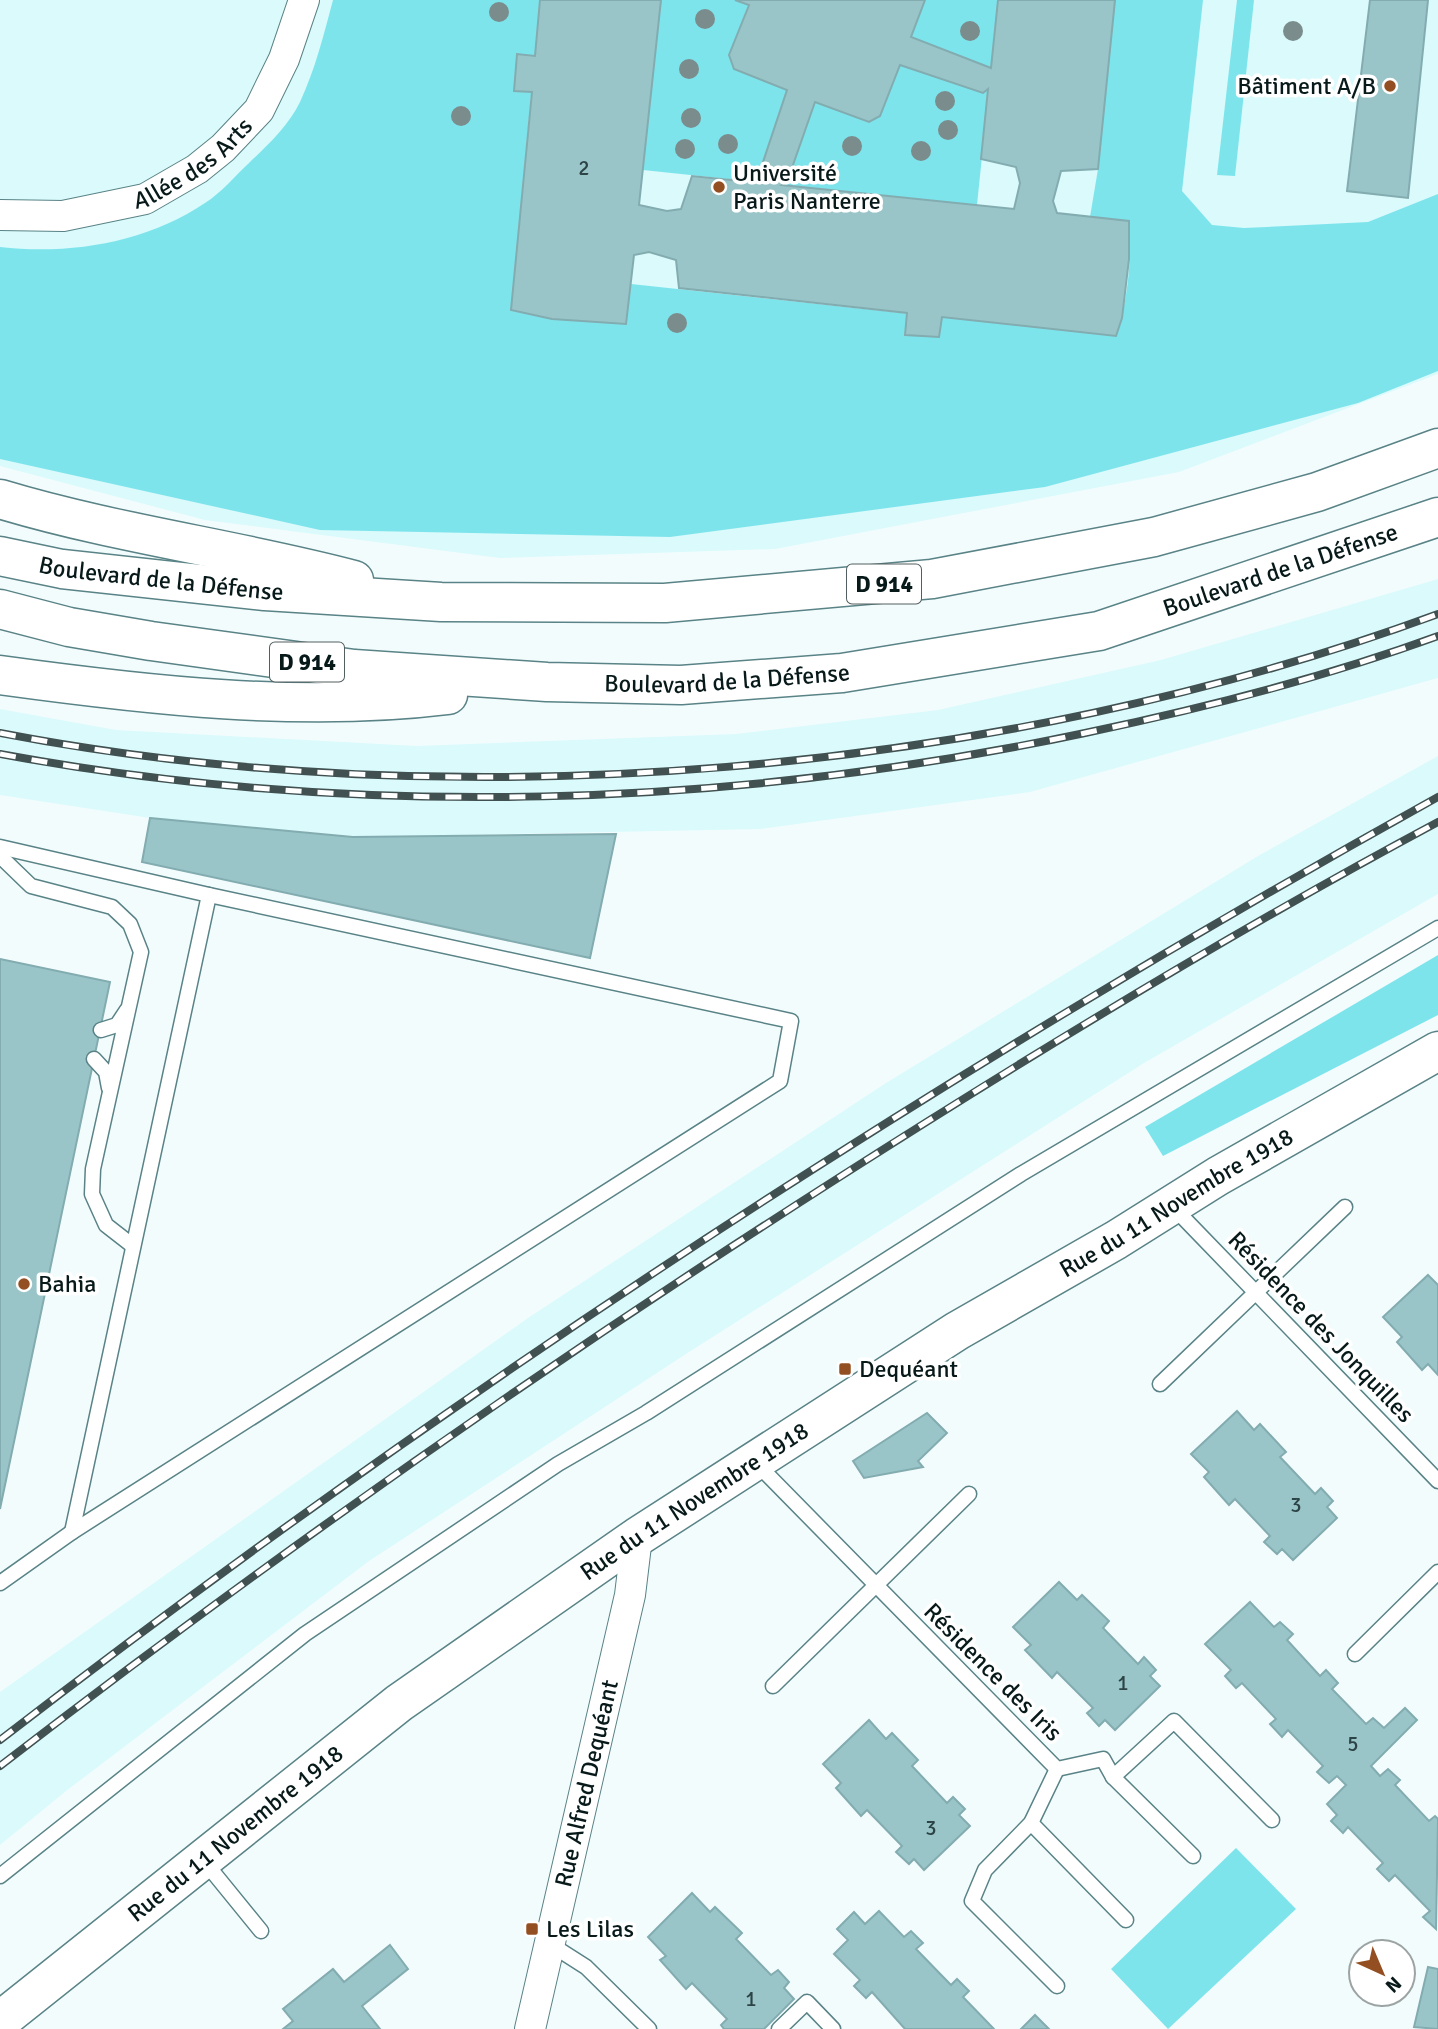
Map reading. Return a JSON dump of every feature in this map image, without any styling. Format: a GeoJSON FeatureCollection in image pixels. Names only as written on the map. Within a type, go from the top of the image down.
{"type":"FeatureCollection","features":[{"type":"Feature","properties":{"kind":"main road"},"geometry":{"type":"LineString","coordinates":[[1317,492],[1438,436]]}},
{"type":"Feature","properties":{"kind":"main road","name":"Boulevard de la Défense"},"geometry":{"type":"LineString","coordinates":[[0,556],[62,569],[265,591],[441,602],[665,603],[932,579],[1154,537],[1317,492],[1438,448]]}},
{"type":"Feature","properties":{"kind":"main road"},"geometry":{"type":"LineString","coordinates":[[0,499],[66,519],[291,564],[441,602]]}},
{"type":"Feature","properties":{"kind":"main road","name":"Boulevard de la Défense"},"geometry":{"type":"LineString","coordinates":[[0,609],[69,627],[340,667],[548,682],[681,685],[842,673],[1100,631],[1438,517]]}},
{"type":"Feature","properties":{"kind":"main road"},"geometry":{"type":"LineString","coordinates":[[1100,631],[1292,589],[1438,540]]}},
{"type":"Feature","properties":{"kind":"main road"},"geometry":{"type":"LineString","coordinates":[[0,675],[105,690],[265,701],[419,698],[548,682]]}},
{"type":"Feature","properties":{"kind":"main road","name":"Rue du 11 Novembre 1918"},"geometry":{"type":"LineString","coordinates":[[10,2020],[203,1860],[399,1703],[637,1537],[753,1459],[957,1331],[1438,1051]]}},
{"type":"Feature","properties":{"kind":"street","name":"Allée des Arts"},"geometry":{"type":"LineString","coordinates":[[0,215],[63,216],[145,199],[197,169],[223,148],[259,110],[284,59],[304,0]]}},
{"type":"Feature","properties":{"kind":"street","name":"Rue Alfred Dequéant"},"geometry":{"type":"LineString","coordinates":[[530,2029],[630,1595],[637,1537]]}},
{"type":"Feature","properties":{"kind":"lane"},"geometry":{"type":"LineString","coordinates":[[0,847],[208,895],[791,1020],[780,1080],[72,1532],[0,1583]]}},
{"type":"Feature","properties":{"kind":"lane"},"geometry":{"type":"LineString","coordinates":[[0,856],[32,886],[112,908],[130,924],[141,951],[93,1170],[92,1194],[106,1225],[133,1246]]}},
{"type":"Feature","properties":{"kind":"lane"},"geometry":{"type":"LineString","coordinates":[[72,1532],[208,895]]}},
{"type":"Feature","properties":{"kind":"lane"},"geometry":{"type":"LineString","coordinates":[[0,1876],[305,1634],[558,1464],[646,1413],[1021,1174],[1438,928]]}},
{"type":"Feature","properties":{"kind":"lane"},"geometry":{"type":"LineString","coordinates":[[101,1030],[117,1025],[131,1003]]}},
{"type":"Feature","properties":{"kind":"lane"},"geometry":{"type":"LineString","coordinates":[[94,1059],[106,1072],[111,1097]]}},
{"type":"Feature","properties":{"kind":"lane","name":"Résidence des Jonquilles"},"geometry":{"type":"LineString","coordinates":[[1171,1205],[1438,1481]]}},
{"type":"Feature","properties":{"kind":"lane"},"geometry":{"type":"LineString","coordinates":[[1160,1384],[1345,1207]]}},
{"type":"Feature","properties":{"kind":"lane","name":"Résidence des Iris"},"geometry":{"type":"LineString","coordinates":[[753,1459],[874,1586],[1057,1769],[1103,1759],[1113,1777]]}},
{"type":"Feature","properties":{"kind":"lane"},"geometry":{"type":"LineString","coordinates":[[774,1686],[970,1494]]}},
{"type":"Feature","properties":{"kind":"lane"},"geometry":{"type":"LineString","coordinates":[[1355,1654],[1438,1572]]}},
{"type":"Feature","properties":{"kind":"lane"},"geometry":{"type":"LineString","coordinates":[[1193,1856],[1113,1777],[1174,1720],[1272,1820]]}},
{"type":"Feature","properties":{"kind":"lane"},"geometry":{"type":"LineString","coordinates":[[1057,1769],[1031,1823],[985,1870],[972,1901],[1057,1986]]}},
{"type":"Feature","properties":{"kind":"lane"},"geometry":{"type":"LineString","coordinates":[[1031,1823],[1126,1920]]}},
{"type":"Feature","properties":{"kind":"lane"},"geometry":{"type":"LineString","coordinates":[[203,1860],[261,1931]]}},
{"type":"Feature","properties":{"kind":"lane"},"geometry":{"type":"LineString","coordinates":[[550,1944],[586,1967],[649,2029]]}},
{"type":"Feature","properties":{"kind":"lane"},"geometry":{"type":"LineString","coordinates":[[779,2029],[807,2002],[833,2029]]}},
{"type":"Feature","properties":{"kind":"shaded area","name":"Université Paris Nanterre"},"geometry":{"type":"Polygon","coordinates":[[[0,0],[1438,0],[1438,374],[1179,472],[775,549],[500,558],[205,520],[0,466],[0,0]]]}},
{"type":"Feature","properties":{"kind":"shaded area"},"geometry":{"type":"Polygon","coordinates":[[[333,0],[540,0],[511,310],[552,319],[626,324],[631,284],[1116,336],[1128,279],[1129,221],[1090,217],[1098,169],[1115,0],[1203,0],[1182,191],[1212,225],[1244,228],[1368,222],[1438,194],[1438,371],[1358,403],[1045,487],[670,537],[320,530],[0,459],[0,247],[53,249],[106,243],[158,228],[211,199],[270,142],[295,111],[315,65],[333,0]]]}},
{"type":"Feature","properties":{"kind":"shaded area"},"geometry":{"type":"Polygon","coordinates":[[[661,0],[750,0],[729,55],[734,69],[869,122],[880,116],[925,0],[998,0],[977,205],[643,170],[661,0]]]}},
{"type":"Feature","properties":{"kind":"shaded area"},"geometry":{"type":"Polygon","coordinates":[[[1237,0],[1254,0],[1235,176],[1217,175],[1237,0]]]}},
{"type":"Feature","properties":{"kind":"shaded area"},"geometry":{"type":"Polygon","coordinates":[[[1438,579],[1438,678],[1030,792],[760,829],[366,837],[150,818],[0,795],[0,709],[116,730],[417,746],[736,734],[938,710],[1161,660],[1438,579]]]}},
{"type":"Feature","properties":{"kind":"shaded area"},"geometry":{"type":"Polygon","coordinates":[[[1438,756],[1438,894],[1144,1063],[689,1352],[369,1561],[66,1791],[0,1845],[0,1692],[528,1318],[886,1083],[1258,856],[1438,756]]]}},
{"type":"Feature","properties":{"kind":"shaded area"},"geometry":{"type":"Polygon","coordinates":[[[1438,955],[1438,1015],[1163,1156],[1145,1127],[1438,955]]]}},
{"type":"Feature","properties":{"kind":"shaded area"},"geometry":{"type":"Polygon","coordinates":[[[1236,1848],[1296,1909],[1168,2029],[1111,1969],[1236,1848]]]}},
{"type":"Feature","properties":{"kind":"building"},"geometry":{"type":"Polygon","coordinates":[[[540,0],[661,0],[639,205],[667,211],[681,209],[692,176],[761,183],[758,177],[787,90],[734,69],[729,55],[749,5],[735,0],[925,0],[911,37],[991,68],[998,0],[1115,0],[1098,169],[1061,171],[1053,201],[1057,213],[1129,221],[1129,259],[1122,318],[1116,336],[942,317],[939,337],[905,335],[907,313],[679,288],[676,260],[649,252],[634,255],[626,324],[552,319],[511,310],[532,92],[514,91],[517,54],[535,56],[540,0]],[[900,65],[880,116],[869,122],[815,102],[787,182],[782,185],[1014,209],[1020,183],[1016,167],[981,159],[988,89],[983,93],[900,65]]]}},
{"type":"Feature","properties":{"kind":"building","name":"Bâtiment A/B"},"geometry":{"type":"Polygon","coordinates":[[[1370,0],[1428,0],[1408,198],[1347,191],[1370,0]]]}},
{"type":"Feature","properties":{"kind":"building"},"geometry":{"type":"Polygon","coordinates":[[[150,818],[353,837],[616,834],[590,958],[142,862],[150,818]]]}},
{"type":"Feature","properties":{"kind":"building","name":"Bahia"},"geometry":{"type":"Polygon","coordinates":[[[0,959],[110,982],[0,1509],[0,959]]]}},
{"type":"Feature","properties":{"kind":"building"},"geometry":{"type":"Polygon","coordinates":[[[1428,1275],[1438,1285],[1438,1375],[1428,1364],[1422,1370],[1397,1342],[1402,1337],[1383,1317],[1428,1275]]]}},
{"type":"Feature","properties":{"kind":"building"},"geometry":{"type":"Polygon","coordinates":[[[1237,1411],[1254,1430],[1260,1424],[1286,1452],[1280,1457],[1315,1494],[1321,1488],[1333,1501],[1327,1507],[1337,1518],[1293,1560],[1282,1549],[1277,1554],[1264,1542],[1270,1536],[1235,1499],[1229,1505],[1204,1477],[1209,1472],[1191,1454],[1237,1411]]]}},
{"type":"Feature","properties":{"kind":"building"},"geometry":{"type":"Polygon","coordinates":[[[927,1413],[947,1433],[918,1461],[923,1467],[864,1478],[853,1461],[927,1413]]]}},
{"type":"Feature","properties":{"kind":"building"},"geometry":{"type":"Polygon","coordinates":[[[1059,1582],[1077,1600],[1082,1595],[1109,1621],[1103,1628],[1138,1664],[1144,1657],[1156,1670],[1150,1676],[1160,1686],[1115,1730],[1105,1720],[1099,1726],[1087,1713],[1093,1708],[1057,1672],[1052,1678],[1025,1650],[1031,1645],[1013,1627],[1059,1582]]]}},
{"type":"Feature","properties":{"kind":"building"},"geometry":{"type":"Polygon","coordinates":[[[1250,1602],[1274,1627],[1280,1622],[1293,1634],[1287,1640],[1320,1676],[1326,1670],[1338,1683],[1332,1689],[1366,1724],[1373,1718],[1384,1728],[1405,1708],[1417,1720],[1371,1766],[1380,1776],[1388,1769],[1400,1780],[1395,1785],[1429,1821],[1435,1816],[1438,1819],[1436,1929],[1423,1917],[1430,1911],[1395,1875],[1389,1881],[1377,1869],[1383,1863],[1348,1827],[1343,1833],[1331,1821],[1337,1815],[1327,1804],[1346,1785],[1337,1776],[1329,1783],[1317,1772],[1323,1766],[1288,1730],[1282,1737],[1270,1724],[1276,1719],[1242,1683],[1236,1688],[1225,1676],[1231,1670],[1205,1644],[1250,1602]]]}},
{"type":"Feature","properties":{"kind":"building"},"geometry":{"type":"Polygon","coordinates":[[[869,1720],[886,1739],[892,1733],[918,1760],[912,1766],[947,1803],[953,1797],[965,1809],[959,1815],[970,1826],[924,1870],[914,1859],[909,1864],[896,1852],[902,1846],[867,1810],[861,1816],[836,1788],[841,1783],[823,1764],[869,1720]]]}},
{"type":"Feature","properties":{"kind":"building"},"geometry":{"type":"Polygon","coordinates":[[[692,1893],[710,1912],[715,1907],[742,1933],[736,1939],[771,1975],[778,1970],[789,1982],[784,1988],[794,1999],[764,2029],[724,2029],[721,2025],[727,2019],[692,1983],[686,1989],[660,1960],[666,1956],[648,1937],[692,1893]]]}},
{"type":"Feature","properties":{"kind":"building"},"geometry":{"type":"Polygon","coordinates":[[[879,1911],[904,1937],[911,1931],[923,1943],[916,1949],[951,1985],[957,1979],[969,1991],[963,1997],[994,2029],[905,2029],[872,1992],[866,1998],[854,1986],[860,1980],[834,1954],[848,1940],[837,1929],[854,1912],[865,1924],[879,1911]]]}},
{"type":"Feature","properties":{"kind":"building"},"geometry":{"type":"Polygon","coordinates":[[[390,1945],[408,1969],[362,2006],[380,2029],[283,2029],[293,2021],[283,2009],[333,1969],[344,1982],[390,1945]]]}},
{"type":"Feature","properties":{"kind":"building"},"geometry":{"type":"Polygon","coordinates":[[[1428,1967],[1438,1969],[1438,2029],[1414,2027],[1428,1967]]]}},
{"type":"Feature","properties":{"kind":"building"},"geometry":{"type":"Polygon","coordinates":[[[1035,2015],[1049,2029],[1021,2029],[1035,2015]]]}},
{"type":"Feature","properties":{"kind":"railway"},"geometry":{"type":"LineString","coordinates":[[0,733],[175,760],[356,774],[541,776],[726,767],[911,746],[1093,713],[1269,669],[1438,614]]}},
{"type":"Feature","properties":{"kind":"railway"},"geometry":{"type":"LineString","coordinates":[[0,754],[135,775],[271,789],[407,796],[544,796],[680,790],[816,777],[951,758],[1085,733],[1263,691],[1438,636]]}},
{"type":"Feature","properties":{"kind":"railway"},"geometry":{"type":"LineString","coordinates":[[0,1740],[172,1610],[346,1484],[701,1242],[882,1125],[1066,1013],[1251,903],[1438,797]]}},
{"type":"Feature","properties":{"kind":"railway"},"geometry":{"type":"LineString","coordinates":[[0,1766],[307,1537],[516,1391],[728,1249],[1058,1040],[1285,907],[1438,822]]}},
{"type":"Feature","properties":{"kind":"place","name":"Bâtiment A/B"},"geometry":{"type":"Point","coordinates":[1390,86]}},
{"type":"Feature","properties":{"kind":"place","name":"Université Paris Nanterre"},"geometry":{"type":"Point","coordinates":[719,187]}},
{"type":"Feature","properties":{"kind":"place","name":"Bahia"},"geometry":{"type":"Point","coordinates":[24,1284]}},
{"type":"Feature","properties":{"kind":"place","name":"Dequéant"},"geometry":{"type":"Point","coordinates":[845,1369]}},
{"type":"Feature","properties":{"kind":"place","name":"Les Lilas"},"geometry":{"type":"Point","coordinates":[532,1929]}}]}
